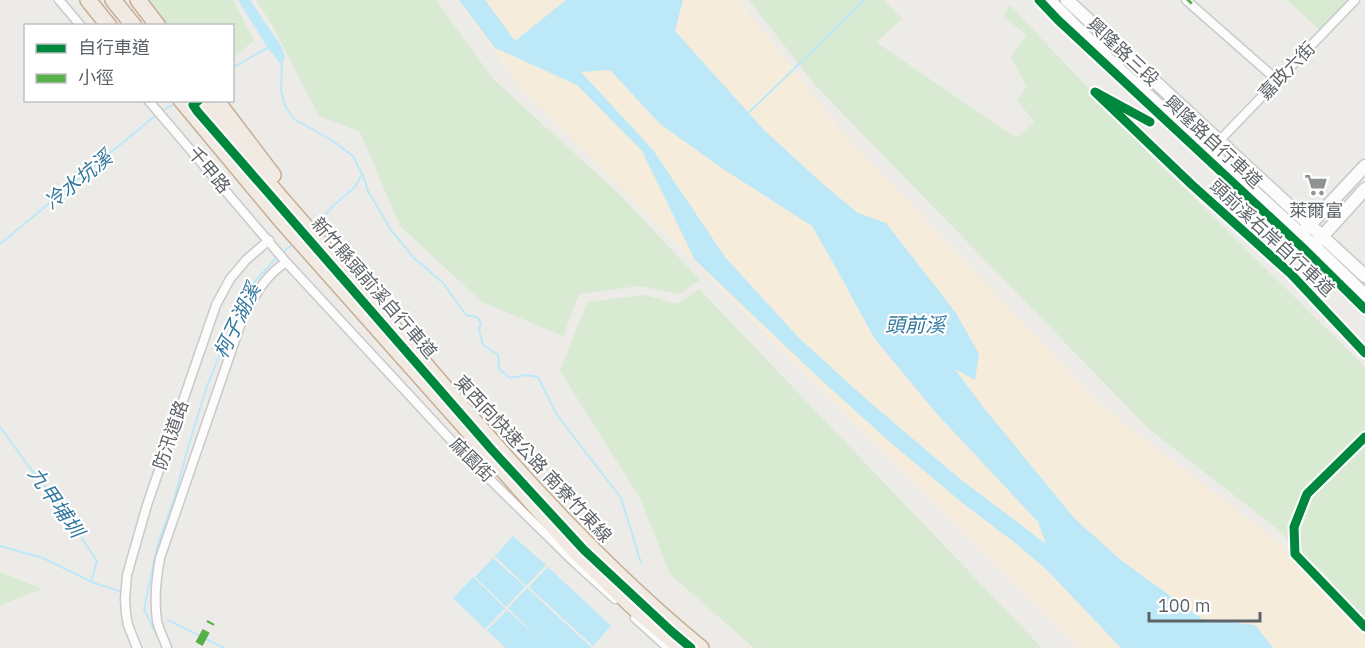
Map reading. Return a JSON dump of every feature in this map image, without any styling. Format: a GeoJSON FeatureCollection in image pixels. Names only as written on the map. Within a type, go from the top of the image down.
{"type":"FeatureCollection","features":[{"type":"Feature","properties":{"kind":"highway"},"geometry":{"type":"LineString","coordinates":[[88,0],[107,24]]}},
{"type":"Feature","properties":{"kind":"highway"},"geometry":{"type":"LineString","coordinates":[[99,0],[117,24]]}},
{"type":"Feature","properties":{"kind":"highway"},"geometry":{"type":"LineString","coordinates":[[113,0],[132,24]]}},
{"type":"Feature","properties":{"kind":"highway"},"geometry":{"type":"LineString","coordinates":[[138,0],[156,24]]}},
{"type":"Feature","properties":{"kind":"highway"},"geometry":{"type":"LineString","coordinates":[[178,102],[200,124]]}},
{"type":"Feature","properties":{"kind":"highway","name":"東西向快速公路 南寮竹東線"},"geometry":{"type":"LineString","coordinates":[[183,102],[280,219],[574,550],[633,607],[681,648]]}},
{"type":"Feature","properties":{"kind":"highway","name":"東西向快速公路 南寮竹東線"},"geometry":{"type":"LineString","coordinates":[[199,102],[528,482],[668,621],[701,648]]}},
{"type":"Feature","properties":{"kind":"highway"},"geometry":{"type":"LineString","coordinates":[[218,102],[352,280]]}},
{"type":"Feature","properties":{"kind":"street"},"geometry":{"type":"LineString","coordinates":[[59,0],[79,24]]}},
{"type":"Feature","properties":{"kind":"street","name":"興隆路三段"},"geometry":{"type":"LineString","coordinates":[[1049,0],[1111,62],[1305,230]]}},
{"type":"Feature","properties":{"kind":"street","name":"嘉政六街"},"geometry":{"type":"LineString","coordinates":[[1219,141],[1355,0]]}},
{"type":"Feature","properties":{"kind":"street"},"geometry":{"type":"LineString","coordinates":[[1188,1],[1277,80]]}},
{"type":"Feature","properties":{"kind":"street","name":"興隆路三段"},"geometry":{"type":"LineString","coordinates":[[1072,2],[1219,141],[1305,230]]}},
{"type":"Feature","properties":{"kind":"street","name":"千甲路"},"geometry":{"type":"LineString","coordinates":[[150,102],[286,262]]}},
{"type":"Feature","properties":{"kind":"street"},"geometry":{"type":"LineString","coordinates":[[1365,166],[1305,230],[1365,276]]}},
{"type":"Feature","properties":{"kind":"street"},"geometry":{"type":"LineString","coordinates":[[1318,241],[1365,189]]}},
{"type":"Feature","properties":{"kind":"street","name":"防汛道路"},"geometry":{"type":"LineString","coordinates":[[137,648],[128,625],[124,599],[127,575],[147,505],[216,305],[230,279],[246,260],[269,240]]}},
{"type":"Feature","properties":{"kind":"street"},"geometry":{"type":"LineString","coordinates":[[1318,241],[1365,295]]}},
{"type":"Feature","properties":{"kind":"street"},"geometry":{"type":"LineString","coordinates":[[167,648],[157,623],[155,584],[160,558],[243,317],[257,292],[274,271],[286,262]]}},
{"type":"Feature","properties":{"kind":"street","name":"麻園街"},"geometry":{"type":"LineString","coordinates":[[286,262],[462,452],[573,561],[668,648]]}},
{"type":"Feature","properties":{"kind":"green space"},"geometry":{"type":"Polygon","coordinates":[[[144,0],[233,0],[254,41],[234,56],[234,24],[164,24],[144,0]]]}},
{"type":"Feature","properties":{"kind":"green space"},"geometry":{"type":"Polygon","coordinates":[[[256,0],[436,0],[493,79],[619,194],[700,280],[679,294],[639,286],[579,294],[563,336],[482,302],[400,226],[360,132],[319,116],[272,25],[256,0]]]}},
{"type":"Feature","properties":{"kind":"green space"},"geometry":{"type":"Polygon","coordinates":[[[749,0],[884,0],[902,19],[876,42],[1016,138],[1034,122],[1017,100],[1027,87],[1011,57],[1026,35],[1003,16],[1010,5],[1153,157],[1365,367],[1365,628],[1294,557],[1285,535],[1149,429],[815,85],[749,0]]]}},
{"type":"Feature","properties":{"kind":"green space"},"geometry":{"type":"Polygon","coordinates":[[[1287,0],[1351,0],[1322,32],[1287,0]]]}},
{"type":"Feature","properties":{"kind":"green space"},"geometry":{"type":"Polygon","coordinates":[[[699,289],[1042,648],[754,648],[670,574],[640,498],[560,371],[587,302],[645,295],[677,304],[699,289]]]}},
{"type":"Feature","properties":{"kind":"green space"},"geometry":{"type":"Polygon","coordinates":[[[0,572],[42,589],[0,605],[0,572]]]}},
{"type":"Feature","properties":{"kind":"sand"},"geometry":{"type":"Polygon","coordinates":[[[457,0],[739,0],[840,129],[1101,405],[1279,543],[1365,632],[1365,648],[1078,648],[520,87],[457,0]]]}},
{"type":"Feature","properties":{"kind":"water"},"geometry":{"type":"Polygon","coordinates":[[[238,0],[250,0],[281,46],[285,56],[282,65],[269,50],[238,0]]]}},
{"type":"Feature","properties":{"kind":"water","name":"頭前溪"},"geometry":{"type":"Polygon","coordinates":[[[459,0],[485,0],[515,41],[566,0],[683,0],[675,31],[764,130],[825,186],[858,213],[886,223],[956,313],[979,354],[975,380],[955,369],[983,407],[1075,519],[1122,561],[1202,619],[1255,625],[1273,648],[1121,648],[1047,570],[891,443],[695,260],[642,151],[577,85],[495,48],[459,0]],[[610,70],[581,72],[653,150],[725,257],[799,338],[959,478],[1046,544],[1038,522],[937,414],[874,338],[812,226],[720,167],[659,123],[610,70]]]}},
{"type":"Feature","properties":{"kind":"water"},"geometry":{"type":"Polygon","coordinates":[[[513,536],[546,565],[526,586],[495,556],[513,536]]]}},
{"type":"Feature","properties":{"kind":"water"},"geometry":{"type":"Polygon","coordinates":[[[493,558],[525,587],[506,607],[475,577],[493,558]]]}},
{"type":"Feature","properties":{"kind":"water"},"geometry":{"type":"Polygon","coordinates":[[[548,567],[611,626],[593,646],[529,587],[548,567]]]}},
{"type":"Feature","properties":{"kind":"water"},"geometry":{"type":"Polygon","coordinates":[[[473,577],[505,608],[485,629],[453,598],[473,577]]]}},
{"type":"Feature","properties":{"kind":"water"},"geometry":{"type":"Polygon","coordinates":[[[527,588],[592,648],[506,648],[487,630],[507,610],[537,637],[508,608],[527,588]]]}},
{"type":"Feature","properties":{"kind":"waterway"},"geometry":{"type":"LineString","coordinates":[[748,113],[864,0]]}},
{"type":"Feature","properties":{"kind":"waterway","name":"冷水坑溪"},"geometry":{"type":"LineString","coordinates":[[234,67],[269,47]]}},
{"type":"Feature","properties":{"kind":"waterway","name":"柯子湖溪"},"geometry":{"type":"LineString","coordinates":[[282,62],[281,90],[285,106],[294,119],[333,141],[353,156],[362,174],[355,187],[313,226]]}},
{"type":"Feature","properties":{"kind":"waterway","name":"冷水坑溪"},"geometry":{"type":"LineString","coordinates":[[162,111],[175,103]]}},
{"type":"Feature","properties":{"kind":"waterway","name":"冷水坑溪"},"geometry":{"type":"LineString","coordinates":[[0,244],[155,116]]}},
{"type":"Feature","properties":{"kind":"waterway"},"geometry":{"type":"LineString","coordinates":[[363,175],[368,191],[391,230],[414,258],[444,284],[466,315],[477,317],[481,323],[479,330],[483,345],[498,355],[499,369],[510,378],[526,375],[538,377],[557,415],[621,498],[641,563]]}},
{"type":"Feature","properties":{"kind":"waterway","name":"柯子湖溪"},"geometry":{"type":"LineString","coordinates":[[163,648],[144,609],[157,547],[175,496],[207,386],[250,287],[275,259],[293,244]]}},
{"type":"Feature","properties":{"kind":"waterway","name":"九甲埔圳"},"geometry":{"type":"LineString","coordinates":[[0,427],[55,498],[97,561],[91,582]]}},
{"type":"Feature","properties":{"kind":"waterway"},"geometry":{"type":"LineString","coordinates":[[0,546],[43,558],[94,583],[119,591]]}},
{"type":"Feature","properties":{"kind":"waterway"},"geometry":{"type":"LineString","coordinates":[[168,620],[224,648]]}},
{"type":"Feature","properties":{"kind":"marked path"},"geometry":{"type":"LineString","coordinates":[[199,644],[211,622]]}},
{"type":"Feature","properties":{"kind":"cycle path","name":"興隆路自行車道"},"geometry":{"type":"LineString","coordinates":[[1039,0],[1365,309]]}},
{"type":"Feature","properties":{"kind":"cycle path","name":"頭前溪右岸自行車道"},"geometry":{"type":"LineString","coordinates":[[1150,122],[1095,92],[1191,184],[1291,274],[1365,353]]}},
{"type":"Feature","properties":{"kind":"cycle path","name":"新竹縣頭前溪自行車道"},"geometry":{"type":"LineString","coordinates":[[197,102],[193,105],[197,111],[492,450],[584,550],[691,648]]}},
{"type":"Feature","properties":{"kind":"cycle path"},"geometry":{"type":"LineString","coordinates":[[1365,437],[1307,494],[1294,527],[1295,554],[1365,627]]}},
{"type":"Feature","properties":{"kind":"place","name":"萊爾富"},"geometry":{"type":"Point","coordinates":[1316,185]}}]}
